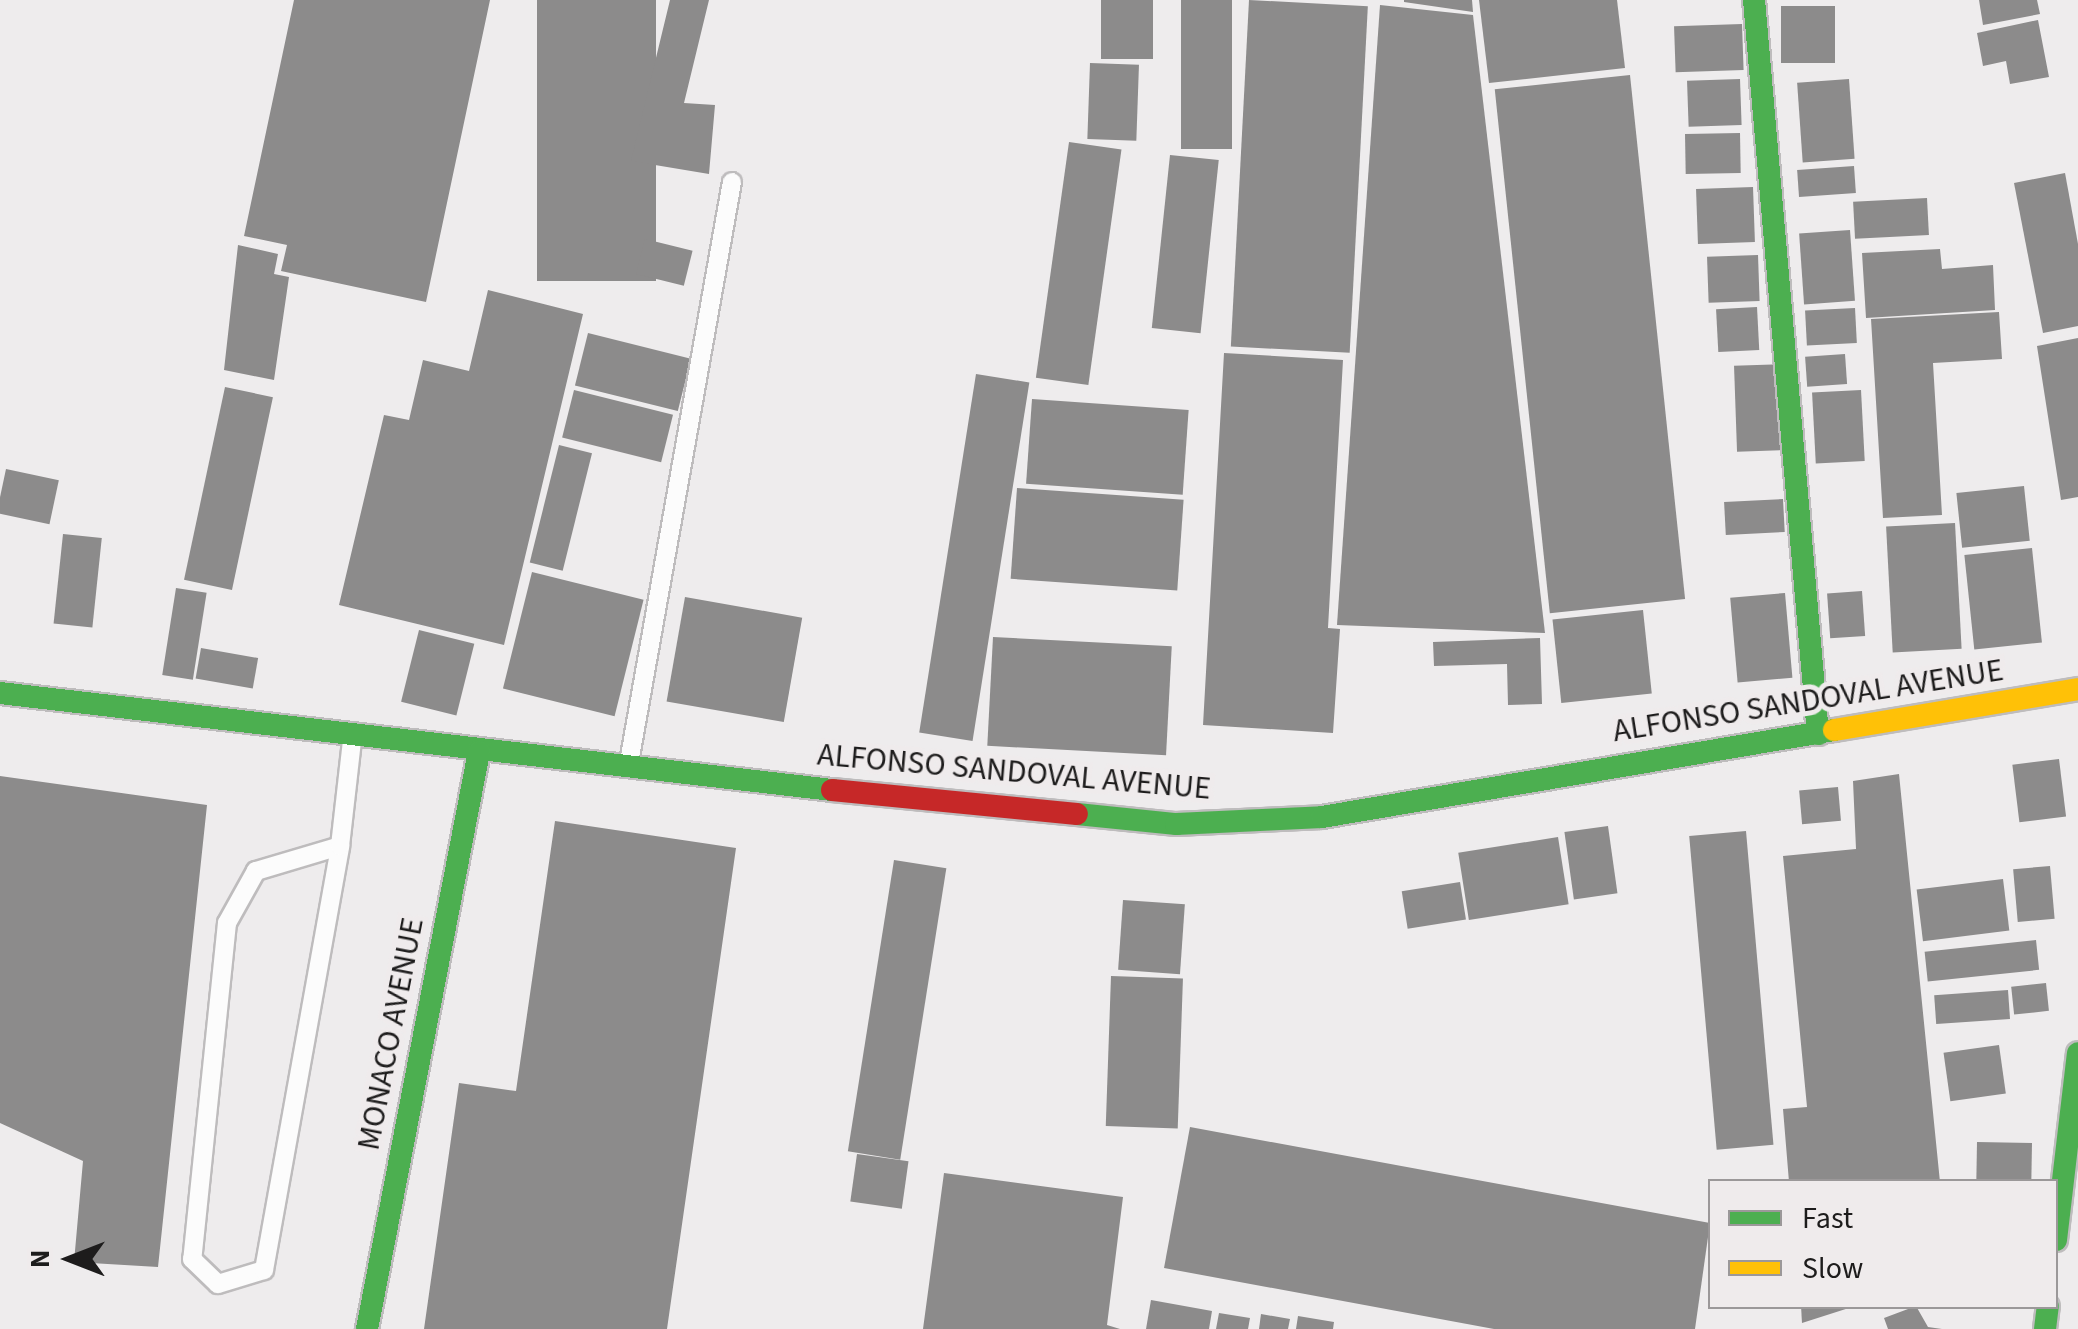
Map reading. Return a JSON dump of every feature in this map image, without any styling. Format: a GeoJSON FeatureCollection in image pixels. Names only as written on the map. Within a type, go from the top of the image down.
{"type":"FeatureCollection","features":[{"type":"Feature","properties":{"kind":"main road"},"geometry":{"type":"LineString","coordinates":[[1754,0],[1818,734]]}},
{"type":"Feature","properties":{"kind":"main road","name":"ALFONSO SANDOVAL AVENUE"},"geometry":{"type":"LineString","coordinates":[[0,693],[628,770],[1176,824],[1322,817],[2078,689]]}},
{"type":"Feature","properties":{"kind":"main road","name":"MONACO AVENUE"},"geometry":{"type":"LineString","coordinates":[[367,1329],[479,752]]}},
{"type":"Feature","properties":{"kind":"main road"},"geometry":{"type":"LineString","coordinates":[[2058,1223],[2078,1053]]}},
{"type":"Feature","properties":{"kind":"lane"},"geometry":{"type":"LineString","coordinates":[[628,770],[732,182]]}},
{"type":"Feature","properties":{"kind":"lane"},"geometry":{"type":"LineString","coordinates":[[340,846],[256,871],[227,924],[192,1258],[218,1284],[264,1270],[340,846],[353,737]]}},
{"type":"Feature","properties":{"kind":"building"},"geometry":{"type":"Polygon","coordinates":[[[294,0],[490,0],[426,302],[281,271],[287,245],[244,236],[294,0]]]}},
{"type":"Feature","properties":{"kind":"building"},"geometry":{"type":"Polygon","coordinates":[[[537,0],[656,0],[656,281],[537,281],[537,0]]]}},
{"type":"Feature","properties":{"kind":"building"},"geometry":{"type":"Polygon","coordinates":[[[670,0],[709,0],[684,103],[715,105],[709,174],[631,161],[670,0]]]}},
{"type":"Feature","properties":{"kind":"building"},"geometry":{"type":"Polygon","coordinates":[[[1101,0],[1153,0],[1153,59],[1101,59],[1101,0]]]}},
{"type":"Feature","properties":{"kind":"building"},"geometry":{"type":"Polygon","coordinates":[[[1181,0],[1232,0],[1232,149],[1181,149],[1181,0]]]}},
{"type":"Feature","properties":{"kind":"building"},"geometry":{"type":"Polygon","coordinates":[[[1249,0],[1368,6],[1350,353],[1231,347],[1249,0]]]}},
{"type":"Feature","properties":{"kind":"building"},"geometry":{"type":"Polygon","coordinates":[[[1472,0],[1473,12],[1404,2],[1472,0]]]}},
{"type":"Feature","properties":{"kind":"building"},"geometry":{"type":"Polygon","coordinates":[[[1479,0],[1617,0],[1625,68],[1489,83],[1479,0]]]}},
{"type":"Feature","properties":{"kind":"building"},"geometry":{"type":"Polygon","coordinates":[[[1979,0],[2037,0],[2040,14],[1983,25],[1979,0]]]}},
{"type":"Feature","properties":{"kind":"building"},"geometry":{"type":"Polygon","coordinates":[[[1380,5],[1473,15],[1545,633],[1337,625],[1380,5]]]}},
{"type":"Feature","properties":{"kind":"building"},"geometry":{"type":"Polygon","coordinates":[[[1781,6],[1835,6],[1835,63],[1781,63],[1781,6]]]}},
{"type":"Feature","properties":{"kind":"building"},"geometry":{"type":"Polygon","coordinates":[[[2038,20],[2049,77],[2010,84],[2006,61],[1983,66],[1977,33],[2038,20]]]}},
{"type":"Feature","properties":{"kind":"building"},"geometry":{"type":"Polygon","coordinates":[[[1742,24],[1744,70],[1676,72],[1674,26],[1742,24]]]}},
{"type":"Feature","properties":{"kind":"building"},"geometry":{"type":"Polygon","coordinates":[[[1090,63],[1139,65],[1136,141],[1087,139],[1090,63]]]}},
{"type":"Feature","properties":{"kind":"building"},"geometry":{"type":"Polygon","coordinates":[[[1630,75],[1685,599],[1550,613],[1495,89],[1630,75]]]}},
{"type":"Feature","properties":{"kind":"building"},"geometry":{"type":"Polygon","coordinates":[[[1740,79],[1742,125],[1689,127],[1687,81],[1740,79]]]}},
{"type":"Feature","properties":{"kind":"building"},"geometry":{"type":"Polygon","coordinates":[[[1849,79],[1855,159],[1803,162],[1797,83],[1849,79]]]}},
{"type":"Feature","properties":{"kind":"building"},"geometry":{"type":"Polygon","coordinates":[[[1740,133],[1741,173],[1686,174],[1685,134],[1740,133]]]}},
{"type":"Feature","properties":{"kind":"building"},"geometry":{"type":"Polygon","coordinates":[[[1069,142],[1121,149],[1088,385],[1036,378],[1069,142]]]}},
{"type":"Feature","properties":{"kind":"building"},"geometry":{"type":"Polygon","coordinates":[[[1170,155],[1219,160],[1201,333],[1152,328],[1170,155]]]}},
{"type":"Feature","properties":{"kind":"building"},"geometry":{"type":"Polygon","coordinates":[[[1854,166],[1856,193],[1799,197],[1797,170],[1854,166]]]}},
{"type":"Feature","properties":{"kind":"building"},"geometry":{"type":"Polygon","coordinates":[[[2065,173],[2078,244],[2078,326],[2043,333],[2014,183],[2065,173]]]}},
{"type":"Feature","properties":{"kind":"building"},"geometry":{"type":"Polygon","coordinates":[[[1753,187],[1755,242],[1698,244],[1696,189],[1753,187]]]}},
{"type":"Feature","properties":{"kind":"building"},"geometry":{"type":"Polygon","coordinates":[[[1927,198],[1929,235],[1855,239],[1853,202],[1927,198]]]}},
{"type":"Feature","properties":{"kind":"building"},"geometry":{"type":"Polygon","coordinates":[[[1850,230],[1855,301],[1804,304],[1799,234],[1850,230]]]}},
{"type":"Feature","properties":{"kind":"building"},"geometry":{"type":"Polygon","coordinates":[[[645,239],[693,251],[684,286],[636,274],[645,239]]]}},
{"type":"Feature","properties":{"kind":"building"},"geometry":{"type":"Polygon","coordinates":[[[238,245],[278,254],[274,274],[289,277],[274,380],[224,370],[238,245]]]}},
{"type":"Feature","properties":{"kind":"building"},"geometry":{"type":"Polygon","coordinates":[[[1940,249],[1942,269],[1993,265],[1995,310],[1866,318],[1862,253],[1940,249]]]}},
{"type":"Feature","properties":{"kind":"building"},"geometry":{"type":"Polygon","coordinates":[[[1758,255],[1760,301],[1709,303],[1707,257],[1758,255]]]}},
{"type":"Feature","properties":{"kind":"building"},"geometry":{"type":"Polygon","coordinates":[[[488,290],[583,314],[504,645],[339,605],[384,415],[409,420],[423,360],[469,371],[488,290]]]}},
{"type":"Feature","properties":{"kind":"building"},"geometry":{"type":"Polygon","coordinates":[[[1757,307],[1759,350],[1718,352],[1716,309],[1757,307]]]}},
{"type":"Feature","properties":{"kind":"building"},"geometry":{"type":"Polygon","coordinates":[[[1855,308],[1857,343],[1807,346],[1805,311],[1855,308]]]}},
{"type":"Feature","properties":{"kind":"building"},"geometry":{"type":"Polygon","coordinates":[[[1999,312],[2002,359],[1933,363],[1942,515],[1883,518],[1871,319],[1999,312]]]}},
{"type":"Feature","properties":{"kind":"building"},"geometry":{"type":"Polygon","coordinates":[[[588,333],[691,359],[678,411],[575,385],[588,333]]]}},
{"type":"Feature","properties":{"kind":"building"},"geometry":{"type":"Polygon","coordinates":[[[2078,338],[2078,497],[2061,500],[2037,346],[2078,338]]]}},
{"type":"Feature","properties":{"kind":"building"},"geometry":{"type":"Polygon","coordinates":[[[1224,353],[1343,360],[1328,628],[1340,629],[1333,733],[1203,725],[1224,353]]]}},
{"type":"Feature","properties":{"kind":"building"},"geometry":{"type":"Polygon","coordinates":[[[1845,354],[1847,384],[1807,387],[1805,357],[1845,354]]]}},
{"type":"Feature","properties":{"kind":"building"},"geometry":{"type":"Polygon","coordinates":[[[1784,364],[1787,450],[1737,452],[1734,366],[1784,364]]]}},
{"type":"Feature","properties":{"kind":"building"},"geometry":{"type":"Polygon","coordinates":[[[976,374],[1029,382],[973,741],[919,733],[976,374]]]}},
{"type":"Feature","properties":{"kind":"building"},"geometry":{"type":"Polygon","coordinates":[[[225,387],[273,397],[232,590],[184,580],[225,387]]]}},
{"type":"Feature","properties":{"kind":"building"},"geometry":{"type":"Polygon","coordinates":[[[574,390],[673,415],[661,462],[562,438],[574,390]]]}},
{"type":"Feature","properties":{"kind":"building"},"geometry":{"type":"Polygon","coordinates":[[[1861,390],[1865,461],[1816,463],[1812,393],[1861,390]]]}},
{"type":"Feature","properties":{"kind":"building"},"geometry":{"type":"Polygon","coordinates":[[[1032,399],[1189,410],[1183,495],[1026,484],[1032,399]]]}},
{"type":"Feature","properties":{"kind":"building"},"geometry":{"type":"Polygon","coordinates":[[[559,445],[592,453],[563,571],[530,562],[559,445]]]}},
{"type":"Feature","properties":{"kind":"building"},"geometry":{"type":"Polygon","coordinates":[[[6,469],[59,480],[49,524],[0,514],[6,469]]]}},
{"type":"Feature","properties":{"kind":"building"},"geometry":{"type":"Polygon","coordinates":[[[2024,486],[2030,541],[1962,548],[1956,493],[2024,486]]]}},
{"type":"Feature","properties":{"kind":"building"},"geometry":{"type":"Polygon","coordinates":[[[1017,488],[1184,500],[1177,590],[1011,579],[1017,488]]]}},
{"type":"Feature","properties":{"kind":"building"},"geometry":{"type":"Polygon","coordinates":[[[1783,499],[1785,532],[1726,535],[1724,502],[1783,499]]]}},
{"type":"Feature","properties":{"kind":"building"},"geometry":{"type":"Polygon","coordinates":[[[1955,523],[1962,649],[1893,652],[1886,527],[1955,523]]]}},
{"type":"Feature","properties":{"kind":"building"},"geometry":{"type":"Polygon","coordinates":[[[63,534],[102,538],[92,628],[54,624],[63,534]]]}},
{"type":"Feature","properties":{"kind":"building"},"geometry":{"type":"Polygon","coordinates":[[[2032,548],[2042,642],[1974,650],[1964,555],[2032,548]]]}},
{"type":"Feature","properties":{"kind":"building"},"geometry":{"type":"Polygon","coordinates":[[[532,572],[644,600],[615,716],[503,688],[532,572]]]}},
{"type":"Feature","properties":{"kind":"building"},"geometry":{"type":"Polygon","coordinates":[[[176,588],[207,593],[193,680],[162,675],[176,588]]]}},
{"type":"Feature","properties":{"kind":"building"},"geometry":{"type":"Polygon","coordinates":[[[1862,591],[1865,636],[1830,638],[1827,593],[1862,591]]]}},
{"type":"Feature","properties":{"kind":"building"},"geometry":{"type":"Polygon","coordinates":[[[1785,593],[1792,678],[1738,682],[1730,598],[1785,593]]]}},
{"type":"Feature","properties":{"kind":"building"},"geometry":{"type":"Polygon","coordinates":[[[685,597],[802,618],[784,722],[667,701],[685,597]]]}},
{"type":"Feature","properties":{"kind":"building"},"geometry":{"type":"Polygon","coordinates":[[[1643,610],[1652,694],[1561,703],[1552,620],[1643,610]]]}},
{"type":"Feature","properties":{"kind":"building"},"geometry":{"type":"Polygon","coordinates":[[[419,630],[474,644],[456,716],[401,702],[419,630]]]}},
{"type":"Feature","properties":{"kind":"building"},"geometry":{"type":"Polygon","coordinates":[[[993,637],[1172,646],[1166,755],[987,746],[993,637]]]}},
{"type":"Feature","properties":{"kind":"building"},"geometry":{"type":"Polygon","coordinates":[[[1540,638],[1542,704],[1508,705],[1507,664],[1434,666],[1433,642],[1540,638]]]}},
{"type":"Feature","properties":{"kind":"building"},"geometry":{"type":"Polygon","coordinates":[[[201,648],[258,658],[253,689],[196,679],[201,648]]]}},
{"type":"Feature","properties":{"kind":"building"},"geometry":{"type":"Polygon","coordinates":[[[2059,759],[2066,817],[2019,822],[2012,765],[2059,759]]]}},
{"type":"Feature","properties":{"kind":"building"},"geometry":{"type":"Polygon","coordinates":[[[1899,774],[1940,1179],[1789,1179],[1783,1109],[1807,1107],[1783,856],[1856,849],[1853,781],[1899,774]]]}},
{"type":"Feature","properties":{"kind":"building"},"geometry":{"type":"Polygon","coordinates":[[[0,776],[207,805],[158,1267],[74,1262],[83,1161],[0,1123],[0,776]]]}},
{"type":"Feature","properties":{"kind":"building"},"geometry":{"type":"Polygon","coordinates":[[[1838,787],[1841,821],[1802,824],[1799,790],[1838,787]]]}},
{"type":"Feature","properties":{"kind":"building"},"geometry":{"type":"Polygon","coordinates":[[[555,821],[736,848],[667,1329],[424,1329],[459,1083],[516,1091],[555,821]]]}},
{"type":"Feature","properties":{"kind":"building"},"geometry":{"type":"Polygon","coordinates":[[[1608,826],[1617,893],[1574,899],[1564,832],[1608,826]]]}},
{"type":"Feature","properties":{"kind":"building"},"geometry":{"type":"Polygon","coordinates":[[[1746,831],[1773,1145],[1717,1150],[1689,836],[1746,831]]]}},
{"type":"Feature","properties":{"kind":"building"},"geometry":{"type":"Polygon","coordinates":[[[1558,837],[1569,904],[1469,920],[1458,853],[1558,837]]]}},
{"type":"Feature","properties":{"kind":"building"},"geometry":{"type":"Polygon","coordinates":[[[894,860],[946,868],[900,1160],[848,1151],[894,860]]]}},
{"type":"Feature","properties":{"kind":"building"},"geometry":{"type":"Polygon","coordinates":[[[2050,866],[2055,919],[2018,922],[2013,869],[2050,866]]]}},
{"type":"Feature","properties":{"kind":"building"},"geometry":{"type":"Polygon","coordinates":[[[2003,879],[2009,931],[1923,941],[1917,890],[2003,879]]]}},
{"type":"Feature","properties":{"kind":"building"},"geometry":{"type":"Polygon","coordinates":[[[1460,882],[1466,920],[1408,929],[1402,891],[1460,882]]]}},
{"type":"Feature","properties":{"kind":"building"},"geometry":{"type":"Polygon","coordinates":[[[1123,900],[1185,904],[1180,974],[1118,970],[1123,900]]]}},
{"type":"Feature","properties":{"kind":"building"},"geometry":{"type":"Polygon","coordinates":[[[2036,940],[2039,970],[1928,982],[1925,952],[2036,940]]]}},
{"type":"Feature","properties":{"kind":"building"},"geometry":{"type":"Polygon","coordinates":[[[1111,976],[1183,979],[1178,1128],[1106,1126],[1111,976]]]}},
{"type":"Feature","properties":{"kind":"building"},"geometry":{"type":"Polygon","coordinates":[[[2046,983],[2049,1011],[2014,1015],[2011,987],[2046,983]]]}},
{"type":"Feature","properties":{"kind":"building"},"geometry":{"type":"Polygon","coordinates":[[[2008,990],[2010,1019],[1936,1024],[1934,995],[2008,990]]]}},
{"type":"Feature","properties":{"kind":"building"},"geometry":{"type":"Polygon","coordinates":[[[1999,1045],[2006,1094],[1950,1101],[1944,1053],[1999,1045]]]}},
{"type":"Feature","properties":{"kind":"building"},"geometry":{"type":"Polygon","coordinates":[[[1190,1127],[1708,1223],[1695,1329],[1494,1329],[1164,1268],[1190,1127]]]}},
{"type":"Feature","properties":{"kind":"building"},"geometry":{"type":"Polygon","coordinates":[[[1977,1142],[2032,1143],[2031,1179],[1976,1179],[1977,1142]]]}},
{"type":"Feature","properties":{"kind":"building"},"geometry":{"type":"Polygon","coordinates":[[[857,1154],[908,1161],[902,1209],[850,1202],[857,1154]]]}},
{"type":"Feature","properties":{"kind":"building"},"geometry":{"type":"Polygon","coordinates":[[[944,1173],[1123,1197],[1107,1325],[1120,1329],[923,1329],[944,1173]]]}},
{"type":"Feature","properties":{"kind":"building"},"geometry":{"type":"Polygon","coordinates":[[[1151,1300],[1212,1311],[1209,1329],[1146,1329],[1151,1300]]]}},
{"type":"Feature","properties":{"kind":"building"},"geometry":{"type":"Polygon","coordinates":[[[1801,1309],[1846,1309],[1802,1323],[1801,1309]]]}},
{"type":"Feature","properties":{"kind":"building"},"geometry":{"type":"Polygon","coordinates":[[[1918,1309],[1928,1327],[1942,1329],[1888,1329],[1884,1318],[1918,1309]]]}},
{"type":"Feature","properties":{"kind":"building"},"geometry":{"type":"Polygon","coordinates":[[[1219,1313],[1250,1318],[1248,1329],[1216,1329],[1219,1313]]]}},
{"type":"Feature","properties":{"kind":"building"},"geometry":{"type":"Polygon","coordinates":[[[1261,1314],[1290,1319],[1288,1329],[1259,1329],[1261,1314]]]}},
{"type":"Feature","properties":{"kind":"building"},"geometry":{"type":"Polygon","coordinates":[[[1298,1316],[1334,1322],[1333,1329],[1296,1329],[1298,1316]]]}},
{"type":"Feature","properties":{"kind":"traffic: fast"},"geometry":{"type":"LineString","coordinates":[[1754,0],[1818,734]]}},
{"type":"Feature","properties":{"kind":"traffic: fast"},"geometry":{"type":"LineString","coordinates":[[0,693],[832,790]]}},
{"type":"Feature","properties":{"kind":"traffic: fast"},"geometry":{"type":"LineString","coordinates":[[1077,814],[1176,824],[1322,817],[1834,730]]}},
{"type":"Feature","properties":{"kind":"traffic: fast"},"geometry":{"type":"LineString","coordinates":[[367,1329],[479,752]]}},
{"type":"Feature","properties":{"kind":"traffic: fast"},"geometry":{"type":"LineString","coordinates":[[2058,1223],[2078,1053]]}},
{"type":"Feature","properties":{"kind":"traffic: fast"},"geometry":{"type":"LineString","coordinates":[[2045,1329],[2048,1309]]}},
{"type":"Feature","properties":{"kind":"traffic: slow"},"geometry":{"type":"LineString","coordinates":[[1834,730],[2078,689]]}},
{"type":"Feature","properties":{"kind":"traffic: jam"},"geometry":{"type":"LineString","coordinates":[[832,790],[1077,814]]}}]}
